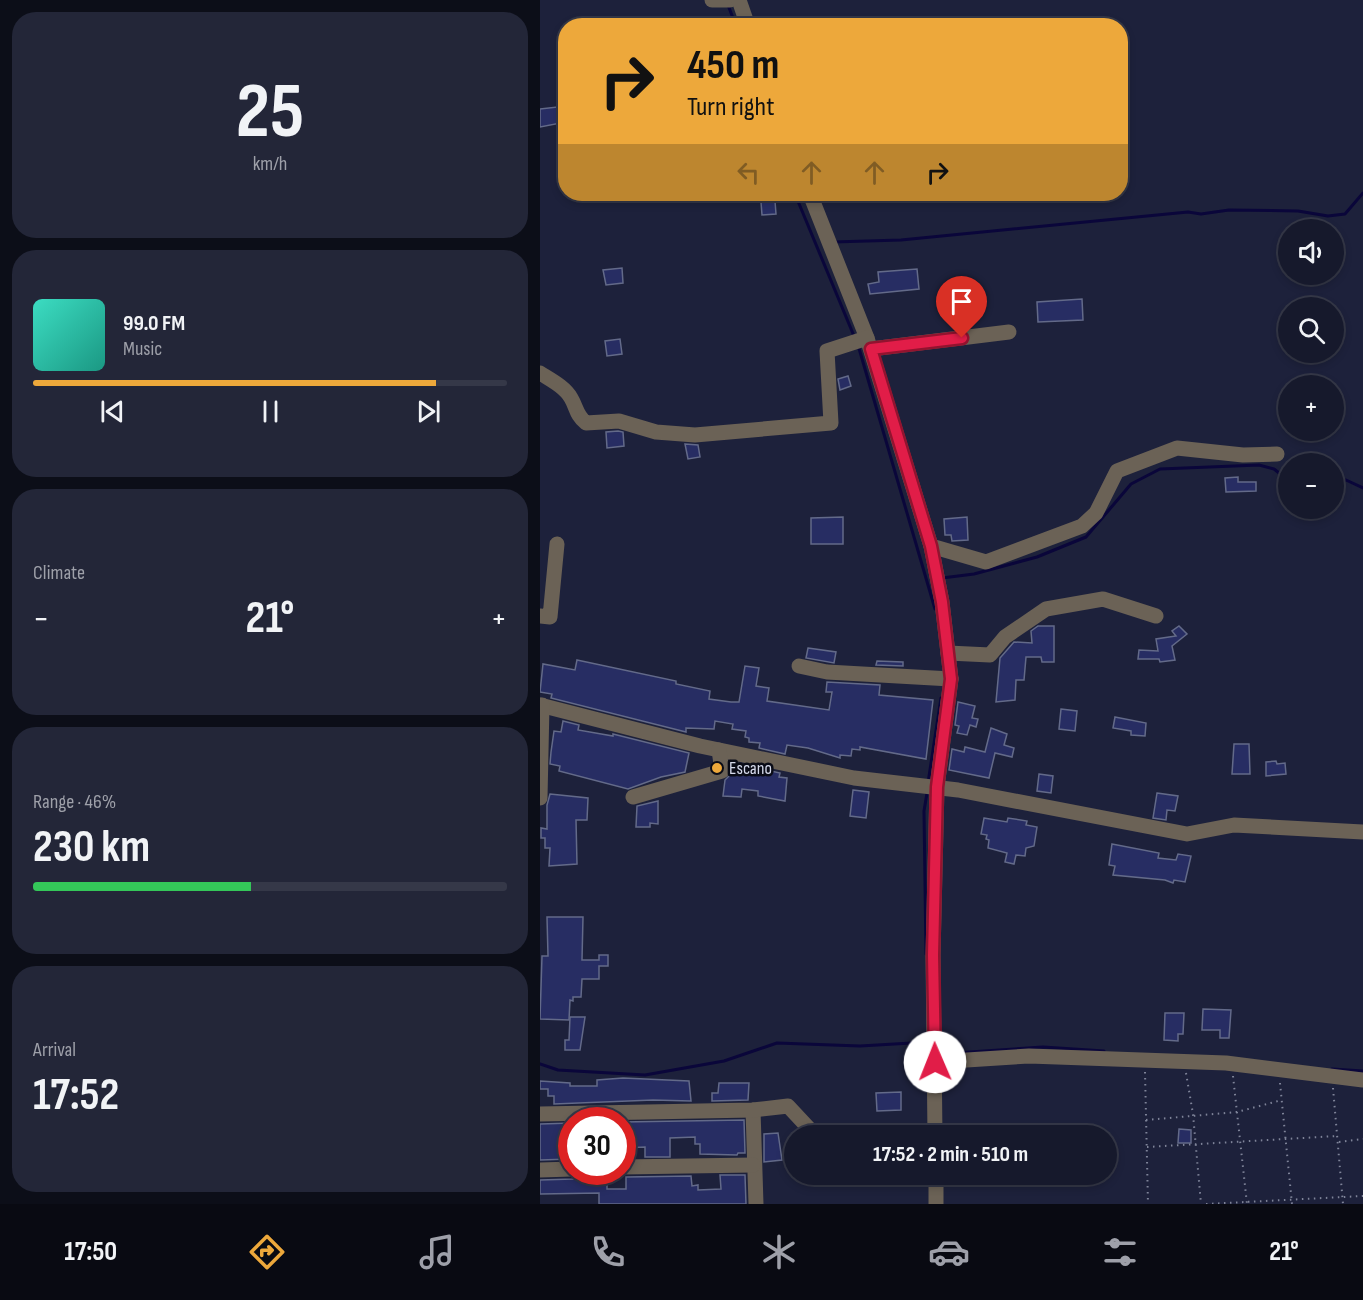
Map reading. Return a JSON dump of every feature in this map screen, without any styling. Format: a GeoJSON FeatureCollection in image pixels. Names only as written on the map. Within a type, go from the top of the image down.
{"type":"FeatureCollection","features":[{"type":"Feature","properties":{"kind":"street"},"geometry":{"type":"LineString","coordinates":[[712,0],[730,0]]}},
{"type":"Feature","properties":{"kind":"street"},"geometry":{"type":"LineString","coordinates":[[739,0],[745,18]]}},
{"type":"Feature","properties":{"kind":"street"},"geometry":{"type":"LineString","coordinates":[[813,201],[869,343],[931,546],[948,653],[951,679],[937,787],[933,955],[935,1125]]}},
{"type":"Feature","properties":{"kind":"street"},"geometry":{"type":"LineString","coordinates":[[540,373],[561,387],[571,398],[578,417],[586,423],[619,421],[656,432],[695,435],[831,423],[827,351],[869,343],[1010,332]]}},
{"type":"Feature","properties":{"kind":"street"},"geometry":{"type":"LineString","coordinates":[[931,546],[986,562],[1082,526],[1096,513],[1117,471],[1177,448],[1243,455],[1277,454]]}},
{"type":"Feature","properties":{"kind":"street"},"geometry":{"type":"LineString","coordinates":[[540,616],[550,617],[557,544]]}},
{"type":"Feature","properties":{"kind":"street"},"geometry":{"type":"LineString","coordinates":[[948,653],[990,655],[1005,638],[1046,609],[1103,600],[1156,616]]}},
{"type":"Feature","properties":{"kind":"street"},"geometry":{"type":"LineString","coordinates":[[799,666],[827,672],[951,679]]}},
{"type":"Feature","properties":{"kind":"street"},"geometry":{"type":"LineString","coordinates":[[540,798],[541,705],[719,750],[854,778],[937,787],[1186,834],[1234,825],[1363,832]]}},
{"type":"Feature","properties":{"kind":"street"},"geometry":{"type":"LineString","coordinates":[[633,797],[722,771],[719,750]]}},
{"type":"Feature","properties":{"kind":"street"},"geometry":{"type":"LineString","coordinates":[[935,1062],[1029,1056],[1145,1060],[1232,1064],[1363,1080]]}},
{"type":"Feature","properties":{"kind":"street"},"geometry":{"type":"LineString","coordinates":[[540,1114],[753,1110],[788,1106],[806,1125]]}},
{"type":"Feature","properties":{"kind":"street"},"geometry":{"type":"LineString","coordinates":[[753,1110],[756,1204]]}},
{"type":"Feature","properties":{"kind":"street"},"geometry":{"type":"LineString","coordinates":[[636,1167],[753,1165]]}},
{"type":"Feature","properties":{"kind":"street"},"geometry":{"type":"LineString","coordinates":[[540,1170],[558,1169]]}},
{"type":"Feature","properties":{"kind":"street"},"geometry":{"type":"LineString","coordinates":[[936,1185],[936,1204]]}},
{"type":"Feature","properties":{"kind":"path"},"geometry":{"type":"LineString","coordinates":[[1145,1060],[1148,1204]]}},
{"type":"Feature","properties":{"kind":"path"},"geometry":{"type":"LineString","coordinates":[[1184,1062],[1193,1114],[1201,1204]]}},
{"type":"Feature","properties":{"kind":"path"},"geometry":{"type":"LineString","coordinates":[[1232,1064],[1246,1203]]}},
{"type":"Feature","properties":{"kind":"path"},"geometry":{"type":"LineString","coordinates":[[1279,1069],[1292,1204]]}},
{"type":"Feature","properties":{"kind":"path"},"geometry":{"type":"LineString","coordinates":[[1332,1076],[1343,1204]]}},
{"type":"Feature","properties":{"kind":"path"},"geometry":{"type":"LineString","coordinates":[[1146,1120],[1193,1114],[1237,1112],[1282,1100]]}},
{"type":"Feature","properties":{"kind":"path"},"geometry":{"type":"LineString","coordinates":[[1147,1147],[1337,1136]]}},
{"type":"Feature","properties":{"kind":"path"},"geometry":{"type":"LineString","coordinates":[[1338,1142],[1363,1139]]}},
{"type":"Feature","properties":{"kind":"path"},"geometry":{"type":"LineString","coordinates":[[1206,1204],[1363,1196]]}},
{"type":"Feature","properties":{"kind":"building"},"geometry":{"type":"Polygon","coordinates":[[[558,107],[558,124],[540,127],[540,109],[558,107]]]}},
{"type":"Feature","properties":{"kind":"building"},"geometry":{"type":"Polygon","coordinates":[[[775,201],[776,214],[762,215],[761,202],[775,201]]]}},
{"type":"Feature","properties":{"kind":"building"},"geometry":{"type":"Polygon","coordinates":[[[622,268],[623,283],[606,285],[603,270],[622,268]]]}},
{"type":"Feature","properties":{"kind":"building"},"geometry":{"type":"Polygon","coordinates":[[[917,269],[919,289],[870,294],[868,284],[879,282],[878,272],[917,269]]]}},
{"type":"Feature","properties":{"kind":"building"},"geometry":{"type":"Polygon","coordinates":[[[1082,299],[1083,320],[1038,322],[1037,302],[1082,299]]]}},
{"type":"Feature","properties":{"kind":"building"},"geometry":{"type":"Polygon","coordinates":[[[620,339],[622,354],[607,356],[605,341],[620,339]]]}},
{"type":"Feature","properties":{"kind":"building"},"geometry":{"type":"Polygon","coordinates":[[[848,376],[851,386],[840,390],[838,379],[848,376]]]}},
{"type":"Feature","properties":{"kind":"building"},"geometry":{"type":"Polygon","coordinates":[[[606,432],[623,432],[624,446],[607,448],[606,432]]]}},
{"type":"Feature","properties":{"kind":"building"},"geometry":{"type":"Polygon","coordinates":[[[685,444],[698,445],[700,457],[688,459],[685,444]]]}},
{"type":"Feature","properties":{"kind":"building"},"geometry":{"type":"Polygon","coordinates":[[[1238,477],[1238,482],[1256,482],[1256,491],[1226,492],[1225,478],[1238,477]]]}},
{"type":"Feature","properties":{"kind":"building"},"geometry":{"type":"Polygon","coordinates":[[[843,517],[843,544],[811,544],[811,518],[843,517]]]}},
{"type":"Feature","properties":{"kind":"building"},"geometry":{"type":"Polygon","coordinates":[[[967,517],[968,540],[952,541],[951,535],[945,535],[944,519],[967,517]]]}},
{"type":"Feature","properties":{"kind":"building"},"geometry":{"type":"Polygon","coordinates":[[[1038,626],[1054,626],[1054,662],[1042,662],[1041,657],[1026,657],[1024,680],[1016,680],[1015,700],[996,702],[1000,658],[1014,642],[1032,643],[1031,631],[1038,626]]]}},
{"type":"Feature","properties":{"kind":"building"},"geometry":{"type":"Polygon","coordinates":[[[1179,626],[1187,634],[1172,646],[1175,660],[1160,662],[1159,659],[1138,659],[1139,650],[1158,651],[1156,639],[1176,636],[1172,631],[1179,626]]]}},
{"type":"Feature","properties":{"kind":"building"},"geometry":{"type":"Polygon","coordinates":[[[808,648],[836,652],[834,663],[806,658],[808,648]]]}},
{"type":"Feature","properties":{"kind":"building"},"geometry":{"type":"Polygon","coordinates":[[[577,660],[676,681],[676,684],[710,691],[709,699],[731,702],[739,702],[745,666],[759,668],[756,686],[769,688],[767,701],[829,710],[832,692],[826,692],[827,682],[880,685],[879,695],[933,700],[926,759],[860,747],[860,750],[852,749],[851,756],[840,755],[840,758],[808,748],[787,745],[785,754],[759,748],[760,743],[749,742],[749,738],[745,737],[746,731],[732,729],[733,724],[715,721],[714,729],[686,728],[686,732],[551,698],[552,694],[540,692],[543,664],[575,670],[577,660]]]}},
{"type":"Feature","properties":{"kind":"building"},"geometry":{"type":"Polygon","coordinates":[[[877,661],[903,662],[903,666],[876,665],[877,661]]]}},
{"type":"Feature","properties":{"kind":"building"},"geometry":{"type":"Polygon","coordinates":[[[958,702],[975,706],[972,718],[978,719],[976,727],[970,725],[967,735],[957,733],[959,726],[955,725],[958,702]]]}},
{"type":"Feature","properties":{"kind":"building"},"geometry":{"type":"Polygon","coordinates":[[[1061,709],[1077,711],[1075,731],[1059,729],[1061,709]]]}},
{"type":"Feature","properties":{"kind":"building"},"geometry":{"type":"Polygon","coordinates":[[[1115,717],[1146,723],[1145,736],[1131,735],[1131,731],[1113,728],[1115,717]]]}},
{"type":"Feature","properties":{"kind":"building"},"geometry":{"type":"Polygon","coordinates":[[[563,721],[579,725],[578,730],[613,736],[613,734],[689,753],[685,772],[661,777],[628,789],[559,771],[560,766],[550,764],[554,731],[561,732],[563,721]]]}},
{"type":"Feature","properties":{"kind":"building"},"geometry":{"type":"Polygon","coordinates":[[[991,728],[1007,734],[1004,745],[1014,748],[1012,757],[995,753],[989,778],[949,770],[952,749],[964,752],[965,747],[985,752],[991,728]]]}},
{"type":"Feature","properties":{"kind":"building"},"geometry":{"type":"Polygon","coordinates":[[[1234,744],[1249,744],[1250,774],[1232,774],[1234,744]]]}},
{"type":"Feature","properties":{"kind":"building"},"geometry":{"type":"Polygon","coordinates":[[[1276,761],[1277,764],[1285,763],[1286,774],[1266,776],[1266,762],[1276,761]]]}},
{"type":"Feature","properties":{"kind":"building"},"geometry":{"type":"Polygon","coordinates":[[[731,762],[780,773],[779,777],[787,778],[785,801],[758,796],[758,791],[742,789],[741,797],[723,796],[725,780],[731,774],[731,762]]]}},
{"type":"Feature","properties":{"kind":"building"},"geometry":{"type":"Polygon","coordinates":[[[1039,774],[1053,776],[1051,793],[1037,791],[1039,774]]]}},
{"type":"Feature","properties":{"kind":"building"},"geometry":{"type":"Polygon","coordinates":[[[853,790],[869,792],[866,818],[850,816],[853,790]]]}},
{"type":"Feature","properties":{"kind":"building"},"geometry":{"type":"Polygon","coordinates":[[[1157,793],[1178,796],[1175,811],[1167,810],[1166,820],[1153,818],[1157,793]]]}},
{"type":"Feature","properties":{"kind":"building"},"geometry":{"type":"Polygon","coordinates":[[[550,794],[588,798],[587,820],[576,820],[577,864],[549,866],[550,848],[545,848],[545,838],[541,838],[541,828],[547,829],[547,805],[550,794]]]}},
{"type":"Feature","properties":{"kind":"building"},"geometry":{"type":"Polygon","coordinates":[[[658,801],[658,824],[650,823],[650,827],[636,827],[637,806],[658,801]]]}},
{"type":"Feature","properties":{"kind":"building"},"geometry":{"type":"Polygon","coordinates":[[[984,818],[1007,822],[1008,818],[1027,821],[1026,825],[1037,827],[1034,846],[1026,848],[1025,856],[1016,855],[1014,864],[1005,862],[1007,853],[988,848],[987,835],[981,834],[984,818]]]}},
{"type":"Feature","properties":{"kind":"building"},"geometry":{"type":"Polygon","coordinates":[[[1112,844],[1159,853],[1158,858],[1176,860],[1178,854],[1191,856],[1185,882],[1174,880],[1173,883],[1165,880],[1113,875],[1115,866],[1109,865],[1112,844]]]}},
{"type":"Feature","properties":{"kind":"building"},"geometry":{"type":"Polygon","coordinates":[[[547,917],[583,917],[582,960],[599,960],[599,955],[608,955],[608,966],[599,966],[599,979],[582,979],[581,997],[573,997],[573,1001],[570,1000],[569,1020],[540,1019],[542,956],[548,956],[547,917]]]}},
{"type":"Feature","properties":{"kind":"building"},"geometry":{"type":"Polygon","coordinates":[[[1203,1009],[1231,1010],[1229,1038],[1220,1038],[1220,1030],[1202,1030],[1203,1009]]]}},
{"type":"Feature","properties":{"kind":"building"},"geometry":{"type":"Polygon","coordinates":[[[1165,1013],[1184,1013],[1183,1034],[1178,1034],[1178,1041],[1164,1040],[1165,1013]]]}},
{"type":"Feature","properties":{"kind":"building"},"geometry":{"type":"Polygon","coordinates":[[[570,1017],[585,1017],[580,1050],[565,1050],[565,1040],[569,1040],[570,1017]]]}},
{"type":"Feature","properties":{"kind":"building"},"geometry":{"type":"Polygon","coordinates":[[[623,1078],[689,1081],[691,1101],[653,1100],[554,1104],[554,1096],[548,1096],[548,1089],[540,1089],[540,1081],[570,1083],[570,1086],[597,1086],[597,1080],[623,1078]]]}},
{"type":"Feature","properties":{"kind":"building"},"geometry":{"type":"Polygon","coordinates":[[[719,1083],[749,1083],[748,1100],[712,1101],[712,1093],[718,1093],[719,1083]]]}},
{"type":"Feature","properties":{"kind":"building"},"geometry":{"type":"Polygon","coordinates":[[[901,1092],[901,1110],[877,1111],[876,1093],[901,1092]]]}},
{"type":"Feature","properties":{"kind":"building"},"geometry":{"type":"Polygon","coordinates":[[[744,1120],[745,1153],[737,1155],[700,1154],[700,1144],[695,1144],[695,1137],[670,1138],[670,1157],[645,1157],[645,1147],[636,1147],[636,1122],[744,1120]]]}},
{"type":"Feature","properties":{"kind":"building"},"geometry":{"type":"Polygon","coordinates":[[[558,1123],[558,1159],[540,1160],[540,1124],[558,1123]]]}},
{"type":"Feature","properties":{"kind":"building"},"geometry":{"type":"Polygon","coordinates":[[[1179,1129],[1191,1130],[1191,1143],[1178,1143],[1179,1129]]]}},
{"type":"Feature","properties":{"kind":"building"},"geometry":{"type":"Polygon","coordinates":[[[778,1133],[782,1160],[764,1162],[764,1134],[778,1133]]]}},
{"type":"Feature","properties":{"kind":"building"},"geometry":{"type":"Polygon","coordinates":[[[720,1175],[745,1175],[746,1204],[599,1204],[599,1193],[540,1194],[540,1180],[558,1179],[558,1185],[607,1185],[607,1189],[626,1189],[626,1185],[636,1185],[636,1177],[691,1176],[692,1186],[698,1185],[698,1190],[721,1189],[720,1175]]]}},
{"type":"Feature","properties":{"kind":"waterway"},"geometry":{"type":"LineString","coordinates":[[728,5],[733,18]]}},
{"type":"Feature","properties":{"kind":"waterway"},"geometry":{"type":"LineString","coordinates":[[833,242],[901,240],[1188,212],[1201,214],[1229,210],[1298,211],[1328,216],[1345,214],[1363,193]]}},
{"type":"Feature","properties":{"kind":"waterway"},"geometry":{"type":"LineString","coordinates":[[798,201],[854,336]]}},
{"type":"Feature","properties":{"kind":"waterway"},"geometry":{"type":"LineString","coordinates":[[858,345],[935,609]]}},
{"type":"Feature","properties":{"kind":"waterway"},"geometry":{"type":"LineString","coordinates":[[942,578],[974,574],[1037,557],[1086,537],[1131,484],[1160,469],[1259,465],[1278,472]]}},
{"type":"Feature","properties":{"kind":"waterway"},"geometry":{"type":"LineString","coordinates":[[1344,480],[1363,488]]}},
{"type":"Feature","properties":{"kind":"waterway"},"geometry":{"type":"LineString","coordinates":[[928,783],[941,698]]}},
{"type":"Feature","properties":{"kind":"waterway"},"geometry":{"type":"LineString","coordinates":[[926,954],[924,811],[927,793]]}},
{"type":"Feature","properties":{"kind":"waterway"},"geometry":{"type":"LineString","coordinates":[[540,1064],[558,1070],[645,1075],[724,1061],[777,1043],[860,1046],[929,1042]]}},
{"type":"Feature","properties":{"kind":"waterway"},"geometry":{"type":"LineString","coordinates":[[940,1054],[1043,1047],[1104,1051]]}},
{"type":"Feature","properties":{"kind":"waterway"},"geometry":{"type":"LineString","coordinates":[[1332,1069],[1363,1071]]}},
{"type":"Feature","properties":{"kind":"place","name":"Escano"},"geometry":{"type":"Point","coordinates":[717,768]}},
{"type":"Feature","properties":{"kind":"route"},"geometry":{"type":"LineString","coordinates":[[935,1062],[933,955],[937,787],[951,679],[942,602],[931,546],[871,349],[962,338]]}}]}
